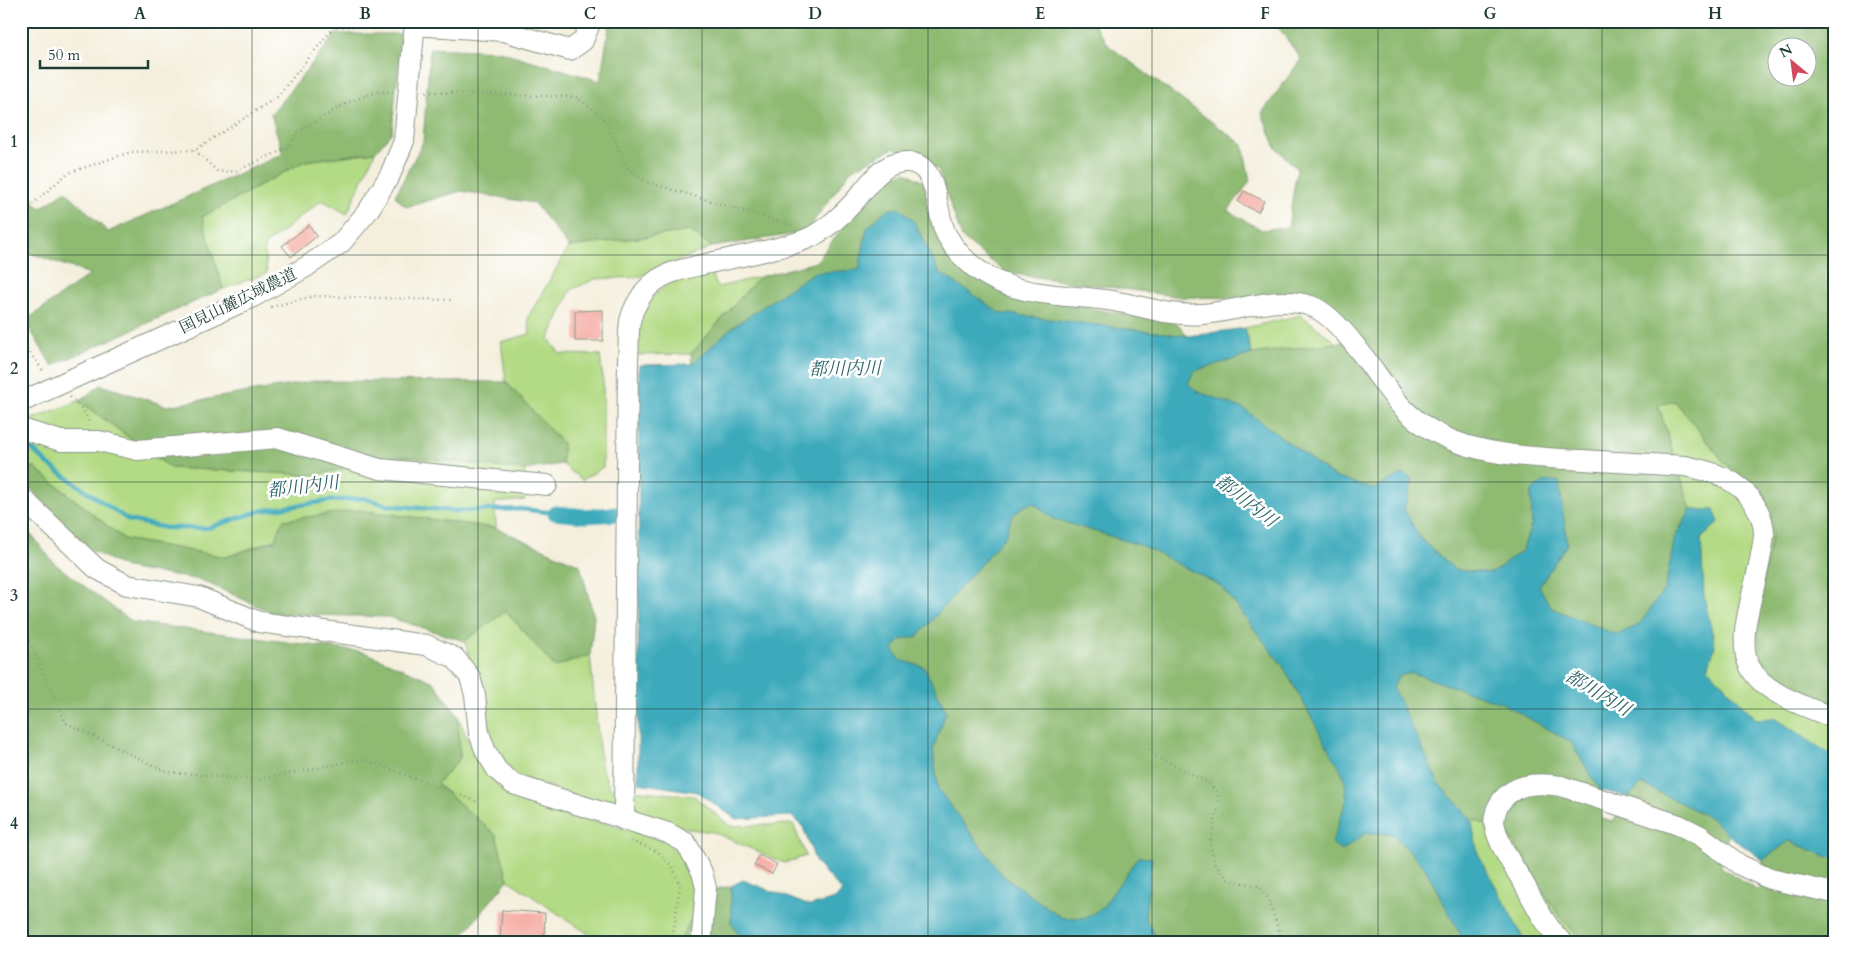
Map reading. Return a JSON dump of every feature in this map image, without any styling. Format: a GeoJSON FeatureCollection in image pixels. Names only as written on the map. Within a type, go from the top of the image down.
{"type":"FeatureCollection","features":[{"type":"Feature","properties":{"kind":"street"},"geometry":{"type":"LineString","coordinates":[[414,23],[503,31],[570,50],[583,41],[591,21]]}},
{"type":"Feature","properties":{"kind":"street","name":"国見山麓広域農道"},"geometry":{"type":"LineString","coordinates":[[21,402],[253,296],[306,267],[341,243],[368,211],[390,175],[404,141],[414,23]]}},
{"type":"Feature","properties":{"kind":"street"},"geometry":{"type":"LineString","coordinates":[[624,820],[628,360],[631,320],[638,301],[653,283],[674,272],[792,244],[811,237],[825,228],[852,204],[876,174],[893,164],[904,162],[918,164],[929,175],[946,234],[958,252],[970,265],[1000,282],[1031,292],[1112,301],[1175,314],[1202,314],[1267,304],[1288,303],[1310,306],[1325,314],[1343,331],[1409,413],[1436,434],[1484,451],[1522,456],[1685,466],[1706,470],[1730,479],[1747,493],[1759,512],[1764,532],[1746,622],[1745,649],[1748,664],[1756,676],[1770,689],[1796,703],[1834,718]]}},
{"type":"Feature","properties":{"kind":"street"},"geometry":{"type":"LineString","coordinates":[[23,431],[61,441],[100,441],[138,450],[278,438],[380,469],[547,485]]}},
{"type":"Feature","properties":{"kind":"street"},"geometry":{"type":"LineString","coordinates":[[21,497],[97,569],[126,584],[199,597],[259,622],[426,645],[455,658],[470,677],[475,695],[479,733],[486,752],[497,770],[513,784],[668,833],[686,842],[702,872],[706,888],[703,943]]}},
{"type":"Feature","properties":{"kind":"street"},"geometry":{"type":"LineString","coordinates":[[1564,943],[1547,924],[1500,843],[1494,825],[1495,814],[1502,800],[1513,790],[1525,785],[1541,783],[1561,786],[1679,825],[1701,836],[1740,865],[1770,879],[1834,893]]}},
{"type":"Feature","properties":{"kind":"path"},"geometry":{"type":"LineString","coordinates":[[324,21],[334,27],[414,23]]}},
{"type":"Feature","properties":{"kind":"path"},"geometry":{"type":"LineString","coordinates":[[21,214],[68,173],[131,152],[195,150],[277,97],[334,27]]}},
{"type":"Feature","properties":{"kind":"path"},"geometry":{"type":"LineString","coordinates":[[195,150],[218,172],[236,171],[287,148],[297,132],[349,102],[376,92],[577,97],[606,121],[626,166],[644,181],[794,226],[811,237]]}},
{"type":"Feature","properties":{"kind":"path"},"geometry":{"type":"LineString","coordinates":[[253,296],[260,310],[313,296],[452,300]]}},
{"type":"Feature","properties":{"kind":"path"},"geometry":{"type":"LineString","coordinates":[[21,623],[66,723],[167,772],[257,780],[363,759],[478,802]]}},
{"type":"Feature","properties":{"kind":"path"},"geometry":{"type":"LineString","coordinates":[[1149,749],[1155,756],[1209,783],[1218,794],[1220,804],[1210,844],[1215,864],[1228,879],[1260,887],[1268,898],[1282,943]]}},
{"type":"Feature","properties":{"kind":"path"},"geometry":{"type":"LineString","coordinates":[[631,841],[658,852],[672,866],[678,879],[680,885],[672,943]]}},
{"type":"Feature","properties":{"kind":"green space"},"geometry":{"type":"Polygon","coordinates":[[[610,21],[1092,21],[1109,46],[1243,145],[1250,181],[1228,211],[1262,230],[1288,227],[1297,169],[1276,148],[1262,113],[1301,59],[1274,21],[1834,21],[1834,703],[1794,688],[1762,661],[1755,623],[1772,533],[1762,494],[1724,462],[1675,401],[1658,405],[1691,510],[1675,537],[1665,588],[1639,625],[1617,635],[1551,608],[1539,586],[1567,544],[1531,492],[1532,524],[1522,551],[1492,573],[1455,570],[1419,537],[1404,509],[1413,480],[1403,474],[1373,489],[1334,477],[1244,409],[1196,391],[1188,383],[1194,371],[1252,354],[1358,340],[1316,299],[1182,297],[1006,273],[962,238],[938,169],[894,148],[851,170],[806,232],[712,247],[690,231],[569,247],[534,203],[461,191],[406,207],[395,196],[423,142],[430,48],[499,51],[600,81],[610,21]]]}},
{"type":"Feature","properties":{"kind":"green space"},"geometry":{"type":"Polygon","coordinates":[[[336,34],[401,34],[392,132],[375,152],[305,161],[202,217],[223,289],[52,366],[25,321],[90,274],[21,250],[21,188],[41,208],[66,191],[108,232],[283,154],[271,114],[336,34]]]}},
{"type":"Feature","properties":{"kind":"green space"},"geometry":{"type":"Polygon","coordinates":[[[375,152],[347,214],[322,200],[264,246],[267,273],[223,289],[202,217],[305,161],[375,152]]]}},
{"type":"Feature","properties":{"kind":"green space"},"geometry":{"type":"Polygon","coordinates":[[[906,172],[923,182],[936,230],[958,267],[1018,297],[1176,322],[1188,336],[1000,313],[939,272],[913,220],[867,228],[859,270],[813,273],[730,329],[692,364],[691,354],[759,277],[816,262],[880,181],[906,172]]]}},
{"type":"Feature","properties":{"kind":"green space"},"geometry":{"type":"Polygon","coordinates":[[[691,231],[712,247],[639,277],[595,279],[571,290],[549,339],[560,354],[600,355],[603,381],[603,467],[582,480],[562,464],[563,444],[506,382],[501,342],[530,334],[528,317],[569,247],[691,231]]]}},
{"type":"Feature","properties":{"kind":"green space"},"geometry":{"type":"Polygon","coordinates":[[[710,271],[718,287],[759,277],[691,354],[636,355],[640,309],[667,284],[710,271]]]}},
{"type":"Feature","properties":{"kind":"green space"},"geometry":{"type":"Polygon","coordinates":[[[1301,315],[1337,343],[1252,354],[1245,328],[1301,315]]]}},
{"type":"Feature","properties":{"kind":"green space"},"geometry":{"type":"Polygon","coordinates":[[[314,381],[506,382],[563,444],[562,464],[525,470],[403,456],[314,475],[171,468],[79,401],[101,385],[167,406],[314,381]]]}},
{"type":"Feature","properties":{"kind":"green space"},"geometry":{"type":"Polygon","coordinates":[[[79,401],[171,468],[314,475],[403,456],[525,470],[525,500],[495,503],[496,528],[358,510],[226,557],[124,539],[34,467],[21,467],[21,423],[79,401]]]}},
{"type":"Feature","properties":{"kind":"green space"},"geometry":{"type":"Polygon","coordinates":[[[1675,401],[1724,462],[1762,494],[1772,533],[1794,688],[1834,703],[1834,757],[1756,719],[1708,668],[1715,646],[1704,597],[1701,539],[1714,510],[1691,510],[1658,404],[1675,401]]]}},
{"type":"Feature","properties":{"kind":"green space"},"geometry":{"type":"Polygon","coordinates":[[[21,467],[34,467],[124,539],[226,557],[275,541],[283,520],[358,510],[496,528],[580,565],[594,617],[590,655],[555,667],[506,611],[465,641],[388,617],[275,614],[201,580],[126,568],[91,550],[21,479],[21,467]]]}},
{"type":"Feature","properties":{"kind":"green space"},"geometry":{"type":"Polygon","coordinates":[[[1033,503],[1054,519],[1143,546],[1221,586],[1283,666],[1344,776],[1347,799],[1333,843],[1341,851],[1366,833],[1393,834],[1425,868],[1465,943],[1158,943],[1145,917],[1151,858],[1138,857],[1103,907],[1086,918],[1062,918],[1003,876],[938,789],[933,750],[946,711],[924,667],[900,660],[893,649],[900,640],[918,636],[1007,534],[1009,523],[1018,510],[1033,503]]]}},
{"type":"Feature","properties":{"kind":"green space"},"geometry":{"type":"Polygon","coordinates":[[[21,523],[55,564],[132,622],[364,652],[434,682],[458,716],[460,758],[437,784],[496,835],[508,880],[456,943],[21,943],[21,523]]]}},
{"type":"Feature","properties":{"kind":"green space"},"geometry":{"type":"Polygon","coordinates":[[[506,611],[555,667],[590,655],[601,766],[610,788],[694,796],[730,826],[793,824],[806,856],[784,863],[713,832],[690,829],[575,796],[515,775],[493,746],[485,710],[465,641],[506,611]]]}},
{"type":"Feature","properties":{"kind":"green space"},"geometry":{"type":"Polygon","coordinates":[[[1412,673],[1502,703],[1571,742],[1600,790],[1602,819],[1613,822],[1628,797],[1642,784],[1706,813],[1728,835],[1721,867],[1758,891],[1763,860],[1789,841],[1834,859],[1834,943],[1585,943],[1561,919],[1507,832],[1471,819],[1439,784],[1392,687],[1398,676],[1412,673]]]}},
{"type":"Feature","properties":{"kind":"green space"},"geometry":{"type":"Polygon","coordinates":[[[458,716],[475,758],[505,794],[663,840],[691,862],[707,891],[678,943],[602,943],[508,880],[496,835],[437,784],[460,758],[458,716]]]}},
{"type":"Feature","properties":{"kind":"green space"},"geometry":{"type":"Polygon","coordinates":[[[1471,819],[1506,832],[1561,919],[1585,943],[1526,943],[1478,854],[1471,819]]]}},
{"type":"Feature","properties":{"kind":"green space"},"geometry":{"type":"Polygon","coordinates":[[[731,886],[731,922],[744,943],[678,943],[707,891],[731,886]]]}},
{"type":"Feature","properties":{"kind":"water"},"geometry":{"type":"Polygon","coordinates":[[[899,208],[913,220],[939,272],[1000,313],[1188,336],[1245,328],[1252,354],[1194,371],[1188,383],[1196,391],[1244,409],[1334,477],[1373,489],[1403,474],[1413,480],[1404,509],[1419,537],[1455,570],[1492,573],[1522,551],[1532,524],[1531,492],[1543,482],[1559,481],[1567,544],[1539,586],[1551,608],[1617,635],[1639,625],[1665,588],[1675,537],[1691,510],[1714,510],[1719,522],[1701,539],[1704,597],[1715,646],[1708,668],[1756,719],[1775,718],[1834,757],[1834,859],[1789,841],[1763,860],[1728,835],[1711,818],[1642,784],[1628,797],[1600,790],[1571,742],[1502,703],[1412,673],[1398,676],[1393,688],[1439,784],[1471,819],[1478,854],[1526,943],[1465,943],[1425,868],[1393,834],[1366,833],[1341,851],[1332,843],[1347,799],[1344,776],[1283,666],[1221,586],[1143,546],[1054,519],[1033,503],[1018,510],[1009,523],[1007,534],[918,636],[900,640],[893,649],[900,660],[924,667],[946,711],[933,750],[938,789],[1003,876],[1062,918],[1086,918],[1103,907],[1138,857],[1152,858],[1145,917],[1158,943],[744,943],[731,922],[731,886],[743,880],[810,906],[835,899],[842,891],[816,863],[803,827],[791,816],[736,819],[697,792],[638,783],[639,365],[692,364],[730,329],[813,273],[859,270],[867,228],[886,210],[899,208]]]}},
{"type":"Feature","properties":{"kind":"building"},"geometry":{"type":"Polygon","coordinates":[[[1244,191],[1264,201],[1258,212],[1238,202],[1244,191]]]}},
{"type":"Feature","properties":{"kind":"building"},"geometry":{"type":"Polygon","coordinates":[[[309,225],[317,236],[291,257],[282,246],[309,225]]]}},
{"type":"Feature","properties":{"kind":"building"},"geometry":{"type":"Polygon","coordinates":[[[603,310],[603,341],[575,341],[575,311],[603,310]]]}},
{"type":"Feature","properties":{"kind":"building"},"geometry":{"type":"Polygon","coordinates":[[[759,855],[777,864],[772,874],[754,865],[759,855]]]}},
{"type":"Feature","properties":{"kind":"building"},"geometry":{"type":"Polygon","coordinates":[[[502,910],[545,913],[544,939],[500,937],[502,910]]]}},
{"type":"Feature","properties":{"kind":"waterway","name":"都川内川"},"geometry":{"type":"LineString","coordinates":[[21,439],[49,465],[128,520],[166,528],[208,528],[260,511],[327,501],[364,498],[387,505],[455,511],[521,509],[555,513]]}},
{"type":"Feature","properties":{"kind":"waterway","name":"都川内川"},"geometry":{"type":"LineString","coordinates":[[555,513],[584,516],[619,514]]}}]}
